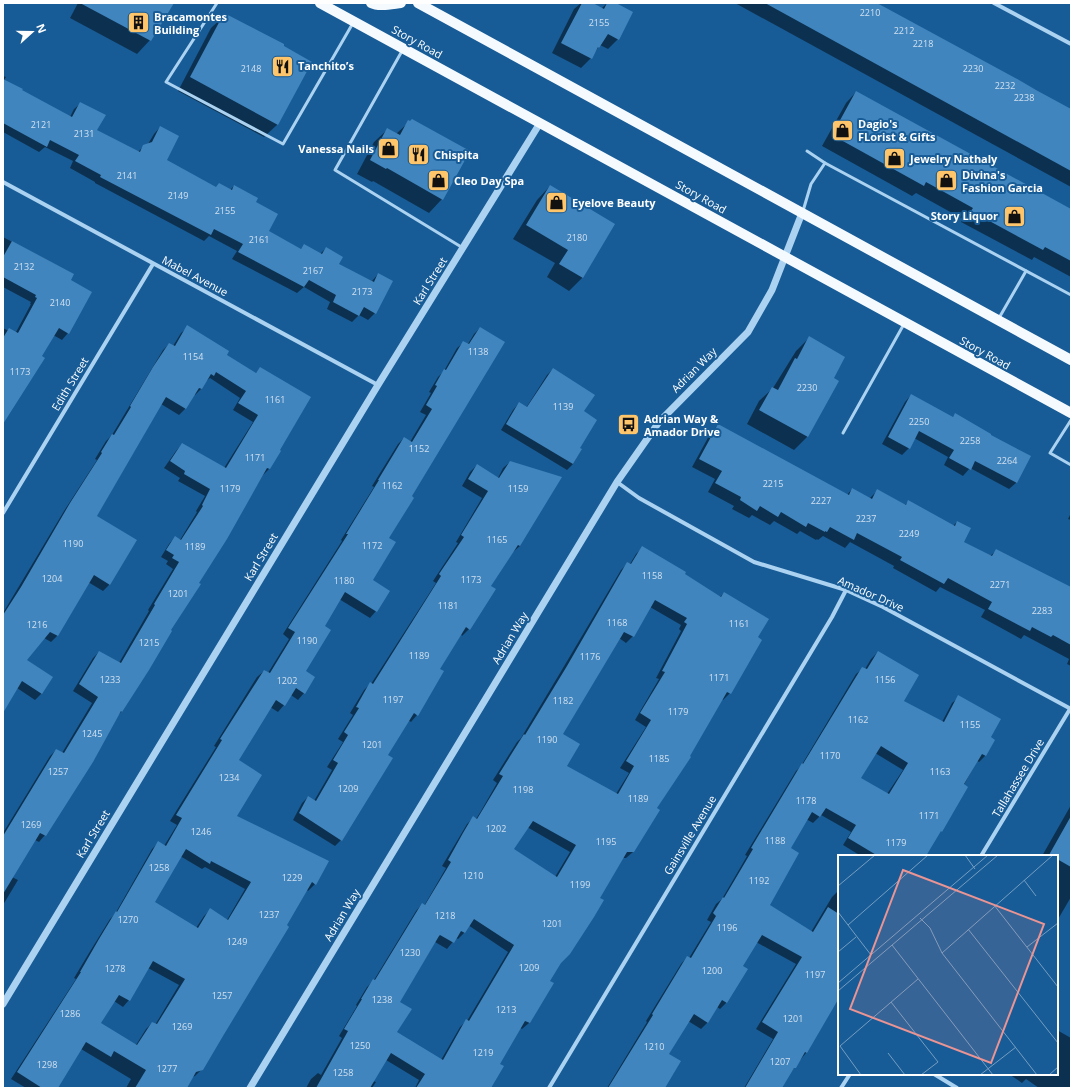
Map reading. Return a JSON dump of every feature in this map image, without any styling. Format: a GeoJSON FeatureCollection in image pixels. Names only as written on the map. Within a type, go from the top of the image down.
{"type":"FeatureCollection","features":[{"type":"Feature","properties":{"kind":"main road","name":"Story Road"},"geometry":{"type":"LineString","coordinates":[[320,3],[1071,413]]}},
{"type":"Feature","properties":{"kind":"main road"},"geometry":{"type":"LineString","coordinates":[[371,3],[379,5],[401,3]]}},
{"type":"Feature","properties":{"kind":"main road"},"geometry":{"type":"LineString","coordinates":[[418,3],[1071,360]]}},
{"type":"Feature","properties":{"kind":"street"},"geometry":{"type":"LineString","coordinates":[[994,3],[1071,44]]}},
{"type":"Feature","properties":{"kind":"street","name":"Karl Street"},"geometry":{"type":"LineString","coordinates":[[3,1004],[378,385],[540,123]]}},
{"type":"Feature","properties":{"kind":"street","name":"Mabel Avenue"},"geometry":{"type":"LineString","coordinates":[[3,182],[378,385]]}},
{"type":"Feature","properties":{"kind":"street","name":"Adrian Way"},"geometry":{"type":"LineString","coordinates":[[250,1088],[617,482],[659,422],[748,332],[772,290],[786,258],[802,213]]}},
{"type":"Feature","properties":{"kind":"street","name":"Edith Street"},"geometry":{"type":"LineString","coordinates":[[3,513],[153,264]]}},
{"type":"Feature","properties":{"kind":"street","name":"Amador Drive"},"geometry":{"type":"LineString","coordinates":[[617,482],[639,498],[754,562],[846,590],[883,607],[1070,709]]}},
{"type":"Feature","properties":{"kind":"street","name":"Gainsville Avenue"},"geometry":{"type":"LineString","coordinates":[[549,1088],[823,631],[846,590]]}},
{"type":"Feature","properties":{"kind":"street","name":"Tallahassee Drive"},"geometry":{"type":"LineString","coordinates":[[982,855],[1070,709]]}},
{"type":"Feature","properties":{"kind":"street"},"geometry":{"type":"LineString","coordinates":[[842,1088],[849,1075]]}},
{"type":"Feature","properties":{"kind":"street"},"geometry":{"type":"LineString","coordinates":[[936,1075],[957,1088]]}},
{"type":"Feature","properties":{"kind":"lane"},"geometry":{"type":"LineString","coordinates":[[217,3],[166,82],[283,144],[354,22]]}},
{"type":"Feature","properties":{"kind":"lane"},"geometry":{"type":"LineString","coordinates":[[404,49],[335,170],[463,248]]}},
{"type":"Feature","properties":{"kind":"lane"},"geometry":{"type":"LineString","coordinates":[[807,151],[825,163],[1071,295]]}},
{"type":"Feature","properties":{"kind":"lane"},"geometry":{"type":"LineString","coordinates":[[802,213],[811,184],[825,163]]}},
{"type":"Feature","properties":{"kind":"lane"},"geometry":{"type":"LineString","coordinates":[[998,320],[1026,271]]}},
{"type":"Feature","properties":{"kind":"lane"},"geometry":{"type":"LineString","coordinates":[[843,433],[905,323]]}},
{"type":"Feature","properties":{"kind":"lane"},"geometry":{"type":"LineString","coordinates":[[1071,420],[1050,453],[1071,465]]}},
{"type":"Feature","properties":{"kind":"building","name":"Bracamontes Building"},"geometry":{"type":"Polygon","coordinates":[[[80,3],[174,3],[151,41],[80,3]]]}},
{"type":"Feature","properties":{"kind":"building"},"geometry":{"type":"Polygon","coordinates":[[[582,3],[593,3],[604,9],[607,3],[616,3],[633,12],[619,40],[608,34],[599,48],[598,47],[592,59],[561,43],[582,3]]]}},
{"type":"Feature","properties":{"kind":"building"},"geometry":{"type":"Polygon","coordinates":[[[765,3],[877,3],[1019,80],[1071,109],[1071,171],[765,3]]]}},
{"type":"Feature","properties":{"kind":"building"},"geometry":{"type":"Polygon","coordinates":[[[224,13],[284,44],[284,46],[312,62],[278,125],[190,77],[224,13]]]}},
{"type":"Feature","properties":{"kind":"building"},"geometry":{"type":"Polygon","coordinates":[[[3,79],[72,117],[80,102],[106,115],[97,130],[140,152],[143,145],[152,142],[160,126],[179,136],[167,160],[216,187],[219,183],[232,190],[234,185],[258,198],[256,202],[278,214],[269,231],[301,249],[304,244],[322,254],[326,247],[343,257],[339,264],[374,282],[378,273],[393,281],[376,314],[364,307],[359,316],[333,302],[336,295],[309,280],[304,287],[238,252],[243,244],[214,229],[211,235],[100,177],[101,175],[75,161],[79,155],[50,140],[47,147],[3,123],[3,79]]]}},
{"type":"Feature","properties":{"kind":"building"},"geometry":{"type":"Polygon","coordinates":[[[856,91],[1071,209],[1071,261],[1045,247],[1043,250],[971,211],[973,208],[926,182],[924,186],[832,135],[856,91]]]}},
{"type":"Feature","properties":{"kind":"building"},"geometry":{"type":"Polygon","coordinates":[[[412,119],[470,151],[443,200],[370,160],[387,128],[400,135],[408,120],[410,121],[412,119]]]}},
{"type":"Feature","properties":{"kind":"building"},"geometry":{"type":"Polygon","coordinates":[[[550,185],[615,224],[583,278],[559,264],[568,250],[526,225],[550,185]]]}},
{"type":"Feature","properties":{"kind":"building"},"geometry":{"type":"Polygon","coordinates":[[[12,241],[74,274],[71,280],[92,292],[69,334],[59,328],[42,356],[45,358],[3,424],[3,338],[9,328],[18,333],[37,298],[35,297],[36,295],[3,277],[3,257],[12,241]]]}},
{"type":"Feature","properties":{"kind":"building"},"geometry":{"type":"Polygon","coordinates":[[[187,325],[229,351],[227,355],[256,373],[260,367],[311,397],[280,450],[281,451],[270,469],[267,468],[227,539],[199,583],[201,584],[171,630],[172,631],[149,670],[122,712],[121,711],[93,762],[46,836],[40,833],[3,894],[3,836],[56,749],[64,753],[98,697],[79,684],[99,651],[121,663],[179,562],[172,558],[174,555],[166,550],[175,536],[181,540],[203,506],[202,505],[210,489],[184,474],[185,471],[170,461],[182,443],[226,468],[258,415],[238,403],[246,391],[216,372],[214,376],[211,374],[202,389],[199,388],[186,409],[166,397],[97,516],[137,540],[110,585],[94,575],[58,636],[50,632],[27,660],[53,677],[42,694],[22,681],[3,713],[3,615],[70,503],[102,453],[101,452],[112,434],[114,435],[131,407],[130,406],[153,367],[169,343],[175,346],[187,325]]]}},
{"type":"Feature","properties":{"kind":"building"},"geometry":{"type":"Polygon","coordinates":[[[480,327],[505,342],[412,496],[414,498],[389,538],[396,542],[373,580],[390,591],[377,612],[345,592],[325,626],[331,630],[306,671],[315,677],[305,694],[296,688],[285,706],[276,700],[239,760],[262,775],[237,816],[329,861],[316,885],[312,882],[287,925],[289,927],[203,1070],[196,1072],[187,1088],[135,1088],[146,1070],[114,1051],[111,1057],[86,1042],[58,1088],[42,1088],[17,1072],[81,972],[99,939],[116,911],[117,912],[158,841],[166,846],[182,818],[176,815],[222,740],[220,739],[264,670],[270,673],[295,632],[288,628],[348,534],[346,534],[404,437],[412,442],[432,409],[426,405],[437,386],[435,385],[444,369],[446,370],[463,341],[469,344],[480,327]],[[186,849],[155,902],[198,928],[210,908],[228,920],[251,882],[211,861],[210,864],[186,849]],[[153,961],[130,1001],[119,995],[101,1023],[137,1045],[152,1022],[157,1024],[185,979],[153,961]]]}},
{"type":"Feature","properties":{"kind":"building"},"geometry":{"type":"Polygon","coordinates":[[[809,336],[845,357],[834,378],[839,381],[808,437],[759,410],[772,387],[778,390],[809,336]]]}},
{"type":"Feature","properties":{"kind":"building"},"geometry":{"type":"Polygon","coordinates":[[[553,368],[595,395],[584,411],[597,420],[580,448],[582,449],[573,464],[506,424],[519,402],[527,407],[553,368]]]}},
{"type":"Feature","properties":{"kind":"building"},"geometry":{"type":"Polygon","coordinates":[[[911,394],[953,417],[955,413],[991,435],[1031,456],[1017,483],[975,461],[971,470],[949,458],[954,450],[919,431],[910,449],[888,437],[911,394]]]}},
{"type":"Feature","properties":{"kind":"building"},"geometry":{"type":"Polygon","coordinates":[[[718,424],[849,495],[852,488],[872,499],[877,489],[906,505],[908,500],[955,526],[957,521],[971,528],[964,542],[992,556],[996,549],[1071,587],[1071,645],[1053,635],[1051,637],[1032,627],[1030,631],[988,609],[992,602],[948,578],[944,584],[900,560],[902,557],[857,533],[854,540],[830,527],[827,532],[825,532],[808,523],[806,527],[781,512],[778,517],[760,506],[757,511],[740,500],[741,497],[715,483],[722,471],[699,459],[718,424]]]}},
{"type":"Feature","properties":{"kind":"building"},"geometry":{"type":"Polygon","coordinates":[[[510,461],[562,477],[520,546],[518,545],[491,586],[496,589],[470,630],[466,627],[440,669],[444,671],[418,716],[414,713],[388,755],[393,758],[342,841],[299,813],[308,796],[316,801],[338,763],[333,760],[348,735],[344,732],[359,708],[356,707],[370,682],[373,684],[441,576],[439,574],[464,537],[461,535],[488,491],[468,479],[477,464],[499,478],[510,461]]]}},
{"type":"Feature","properties":{"kind":"building"},"geometry":{"type":"Polygon","coordinates":[[[642,546],[686,572],[685,574],[721,597],[724,592],[769,619],[758,637],[762,640],[731,694],[727,692],[690,756],[691,757],[657,808],[660,810],[634,852],[627,852],[600,898],[604,900],[594,917],[550,981],[554,983],[530,1023],[525,1021],[500,1064],[504,1066],[491,1088],[416,1088],[425,1074],[391,1053],[370,1088],[316,1088],[348,1031],[344,1029],[373,979],[375,980],[422,903],[425,905],[451,862],[448,860],[473,816],[477,819],[503,776],[499,774],[524,734],[525,735],[567,666],[627,562],[631,564],[642,546]],[[655,600],[634,637],[624,632],[563,734],[580,744],[567,766],[618,794],[634,766],[626,761],[651,720],[640,713],[665,672],[662,671],[687,624],[684,622],[687,618],[655,600]],[[533,821],[514,849],[557,877],[576,845],[533,821]],[[474,919],[465,933],[461,931],[454,943],[440,935],[439,936],[400,1002],[412,1009],[397,1032],[443,1060],[466,1019],[469,1021],[514,945],[474,919]]]}},
{"type":"Feature","properties":{"kind":"building"},"geometry":{"type":"Polygon","coordinates":[[[878,651],[919,675],[904,701],[944,722],[958,695],[1001,719],[991,737],[995,740],[986,756],[982,754],[964,784],[968,787],[942,832],[941,831],[927,855],[876,855],[848,838],[856,825],[826,808],[820,817],[812,812],[791,848],[799,853],[770,905],[813,932],[828,907],[838,913],[838,1000],[807,1053],[805,1052],[782,1088],[745,1088],[778,1032],[762,1022],[802,957],[762,935],[743,966],[748,969],[727,1003],[722,1000],[708,1023],[694,1014],[669,1054],[681,1061],[665,1088],[608,1088],[687,956],[691,958],[716,916],[713,913],[723,897],[724,898],[753,849],[751,848],[862,667],[867,669],[878,651]],[[881,746],[861,778],[889,794],[908,763],[881,746]]]}},
{"type":"Feature","properties":{"kind":"building"},"geometry":{"type":"Polygon","coordinates":[[[1071,816],[1071,867],[1058,860],[1058,855],[1049,855],[1071,816]]]}},
{"type":"Feature","properties":{"kind":"place","name":"Bracamontes Building"},"geometry":{"type":"Point","coordinates":[139,23]}},
{"type":"Feature","properties":{"kind":"place","name":"Tanchito’s"},"geometry":{"type":"Point","coordinates":[283,66]}},
{"type":"Feature","properties":{"kind":"place","name":"Dagio's FLorist & Gifts"},"geometry":{"type":"Point","coordinates":[842,130]}},
{"type":"Feature","properties":{"kind":"place","name":"Vanessa Nails"},"geometry":{"type":"Point","coordinates":[389,149]}},
{"type":"Feature","properties":{"kind":"place","name":"Chispita"},"geometry":{"type":"Point","coordinates":[419,155]}},
{"type":"Feature","properties":{"kind":"place","name":"Jewelry Nathaly"},"geometry":{"type":"Point","coordinates":[894,159]}},
{"type":"Feature","properties":{"kind":"place","name":"Cleo Day Spa"},"geometry":{"type":"Point","coordinates":[439,181]}},
{"type":"Feature","properties":{"kind":"place","name":"Divina's Fashion Garcia"},"geometry":{"type":"Point","coordinates":[947,181]}},
{"type":"Feature","properties":{"kind":"place","name":"Eyelove Beauty"},"geometry":{"type":"Point","coordinates":[556,203]}},
{"type":"Feature","properties":{"kind":"place","name":"Story Liquor"},"geometry":{"type":"Point","coordinates":[1014,216]}},
{"type":"Feature","properties":{"kind":"place","name":"Adrian Way & Amador Drive"},"geometry":{"type":"Point","coordinates":[629,425]}}]}
